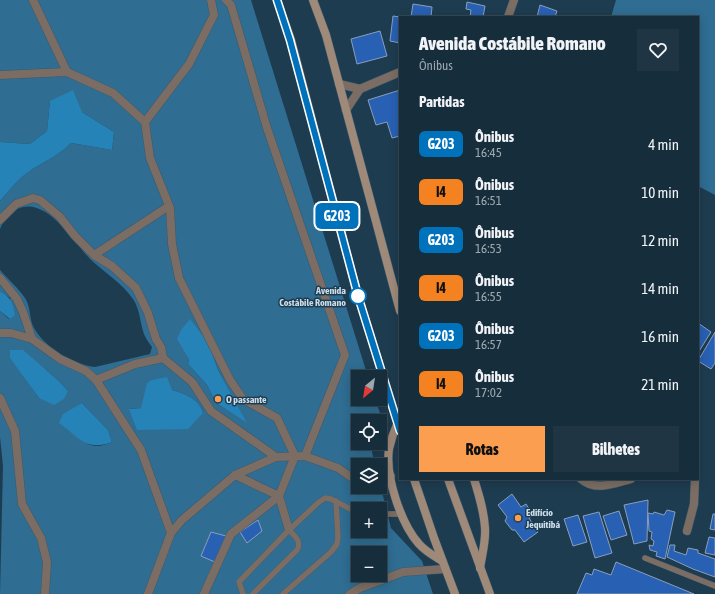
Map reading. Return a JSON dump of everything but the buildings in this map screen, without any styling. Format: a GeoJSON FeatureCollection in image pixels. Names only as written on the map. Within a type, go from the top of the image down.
{"type":"FeatureCollection","features":[{"type":"Feature","properties":{"kind":"main road"},"geometry":{"type":"LineString","coordinates":[[276,0],[290,40],[358,296],[399,421],[389,450],[391,476],[400,514],[406,528],[421,546],[442,560]]}},
{"type":"Feature","properties":{"kind":"main road"},"geometry":{"type":"LineString","coordinates":[[313,0],[326,35],[399,308]]}},
{"type":"Feature","properties":{"kind":"main road"},"geometry":{"type":"LineString","coordinates":[[414,480],[445,570],[455,594]]}},
{"type":"Feature","properties":{"kind":"main road"},"geometry":{"type":"LineString","coordinates":[[448,480],[490,594]]}},
{"type":"Feature","properties":{"kind":"main road"},"geometry":{"type":"LineString","coordinates":[[474,480],[482,508],[485,528],[485,542],[480,569]]}},
{"type":"Feature","properties":{"kind":"street"},"geometry":{"type":"LineString","coordinates":[[33,0],[67,72]]}},
{"type":"Feature","properties":{"kind":"street"},"geometry":{"type":"LineString","coordinates":[[145,122],[189,64],[214,15],[211,0]]}},
{"type":"Feature","properties":{"kind":"street"},"geometry":{"type":"LineString","coordinates":[[226,0],[231,5],[267,128],[345,355],[305,456]]}},
{"type":"Feature","properties":{"kind":"street"},"geometry":{"type":"LineString","coordinates":[[508,16],[514,0]]}},
{"type":"Feature","properties":{"kind":"street"},"geometry":{"type":"LineString","coordinates":[[0,75],[67,72],[113,93],[145,122],[150,158],[169,206],[172,244],[179,278],[230,380],[243,399],[277,418],[295,456],[279,496],[231,534],[204,594]]}},
{"type":"Feature","properties":{"kind":"street"},"geometry":{"type":"LineString","coordinates":[[346,110],[360,89],[399,72]]}},
{"type":"Feature","properties":{"kind":"street"},"geometry":{"type":"LineString","coordinates":[[338,84],[360,89]]}},
{"type":"Feature","properties":{"kind":"street"},"geometry":{"type":"LineString","coordinates":[[0,220],[16,204],[33,198],[40,200],[60,217],[94,256],[112,266],[136,288],[148,313],[156,339],[161,347],[163,358],[192,382],[211,411],[276,457]]}},
{"type":"Feature","properties":{"kind":"street"},"geometry":{"type":"LineString","coordinates":[[94,256],[169,206]]}},
{"type":"Feature","properties":{"kind":"street"},"geometry":{"type":"LineString","coordinates":[[0,278],[17,299],[32,339]]}},
{"type":"Feature","properties":{"kind":"street"},"geometry":{"type":"LineString","coordinates":[[0,333],[11,333],[32,339],[60,359],[86,371],[96,380],[141,450],[171,533]]}},
{"type":"Feature","properties":{"kind":"street"},"geometry":{"type":"LineString","coordinates":[[96,380],[135,364],[163,358]]}},
{"type":"Feature","properties":{"kind":"street"},"geometry":{"type":"LineString","coordinates":[[0,398],[15,431],[22,504],[41,538],[47,562],[45,594]]}},
{"type":"Feature","properties":{"kind":"street"},"geometry":{"type":"LineString","coordinates":[[148,594],[171,533],[182,520],[236,475],[276,457],[305,456],[338,468],[351,477]]}},
{"type":"Feature","properties":{"kind":"street"},"geometry":{"type":"LineString","coordinates":[[236,475],[279,496],[289,530]]}},
{"type":"Feature","properties":{"kind":"street"},"geometry":{"type":"LineString","coordinates":[[387,477],[391,476]]}},
{"type":"Feature","properties":{"kind":"street"},"geometry":{"type":"LineString","coordinates":[[582,480],[584,482],[602,487],[627,480]]}},
{"type":"Feature","properties":{"kind":"street"},"geometry":{"type":"LineString","coordinates":[[687,531],[694,504],[695,480]]}},
{"type":"Feature","properties":{"kind":"street"},"geometry":{"type":"LineString","coordinates":[[350,594],[360,588],[403,572],[445,570]]}},
{"type":"Feature","properties":{"kind":"lane"},"geometry":{"type":"LineString","coordinates":[[243,594],[239,582],[289,530],[324,498],[336,501],[351,509]]}},
{"type":"Feature","properties":{"kind":"lane"},"geometry":{"type":"LineString","coordinates":[[283,594],[331,552],[337,544],[336,501]]}},
{"type":"Feature","properties":{"kind":"lane"},"geometry":{"type":"LineString","coordinates":[[387,514],[400,514]]}},
{"type":"Feature","properties":{"kind":"lane"},"geometry":{"type":"LineString","coordinates":[[253,594],[300,546],[299,541],[289,530]]}},
{"type":"Feature","properties":{"kind":"lane"},"geometry":{"type":"LineString","coordinates":[[645,558],[715,586]]}},
{"type":"Feature","properties":{"kind":"shaded area"},"geometry":{"type":"Polygon","coordinates":[[[0,0],[251,0],[366,370],[351,370],[351,406],[377,406],[380,414],[351,414],[351,450],[372,450],[373,458],[351,458],[351,494],[382,494],[384,502],[351,502],[351,538],[387,538],[387,512],[391,528],[422,561],[433,594],[0,594],[3,466],[0,437],[0,311],[9,319],[10,298],[0,291],[0,270],[25,298],[32,324],[39,335],[52,348],[69,359],[87,366],[95,367],[150,354],[152,347],[144,334],[139,312],[129,293],[90,259],[58,222],[48,214],[38,208],[28,206],[17,209],[7,217],[0,229],[0,201],[22,177],[34,168],[60,153],[71,143],[112,150],[114,132],[82,112],[50,101],[47,131],[30,144],[0,142],[0,0]],[[209,344],[189,359],[188,364],[207,385],[216,403],[246,422],[218,370],[209,344]],[[45,369],[25,378],[39,398],[68,391],[45,369]],[[172,390],[141,408],[129,409],[203,413],[195,400],[191,397],[172,390]],[[82,403],[76,435],[93,446],[101,446],[112,442],[108,430],[82,403]]]}},
{"type":"Feature","properties":{"kind":"shaded area"},"geometry":{"type":"Polygon","coordinates":[[[616,0],[715,0],[715,195],[699,187],[699,16],[611,16],[616,0]]]}},
{"type":"Feature","properties":{"kind":"shaded area"},"geometry":{"type":"Polygon","coordinates":[[[73,90],[82,112],[114,132],[112,150],[71,143],[60,153],[34,168],[22,177],[0,201],[0,142],[30,144],[47,131],[50,101],[73,90]]]}},
{"type":"Feature","properties":{"kind":"shaded area"},"geometry":{"type":"Polygon","coordinates":[[[0,291],[9,298],[12,303],[15,315],[10,319],[0,311],[0,291]]]}},
{"type":"Feature","properties":{"kind":"shaded area"},"geometry":{"type":"Polygon","coordinates":[[[190,319],[209,344],[218,370],[247,423],[216,403],[207,385],[188,364],[189,359],[177,339],[181,330],[190,319]]]}},
{"type":"Feature","properties":{"kind":"shaded area"},"geometry":{"type":"Polygon","coordinates":[[[10,350],[23,350],[59,381],[68,391],[64,399],[54,405],[39,398],[10,358],[10,350]]]}},
{"type":"Feature","properties":{"kind":"shaded area"},"geometry":{"type":"Polygon","coordinates":[[[167,377],[172,390],[191,397],[201,408],[203,413],[188,429],[137,430],[129,409],[141,408],[147,383],[152,380],[167,377]]]}},
{"type":"Feature","properties":{"kind":"shaded area"},"geometry":{"type":"Polygon","coordinates":[[[82,403],[108,430],[112,442],[103,445],[96,445],[83,442],[59,423],[63,414],[82,403]]]}},
{"type":"Feature","properties":{"kind":"bus line","name":"G203"},"geometry":{"type":"LineString","coordinates":[[277,0],[290,40],[358,296],[399,426]]}},
{"type":"Feature","properties":{"kind":"place","name":"Avenida Costábile Romano"},"geometry":{"type":"Point","coordinates":[358,296]}},
{"type":"Feature","properties":{"kind":"place","name":"O passante"},"geometry":{"type":"Point","coordinates":[218,399]}},
{"type":"Feature","properties":{"kind":"place","name":"Edifício Jequitibá"},"geometry":{"type":"Point","coordinates":[518,518]}}]}
